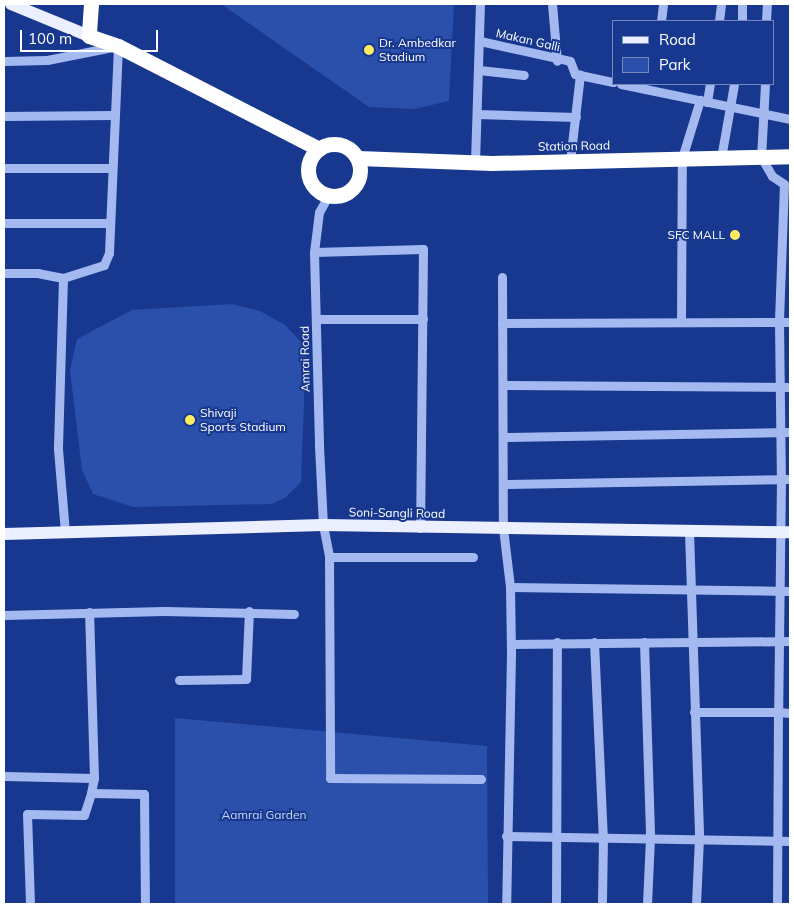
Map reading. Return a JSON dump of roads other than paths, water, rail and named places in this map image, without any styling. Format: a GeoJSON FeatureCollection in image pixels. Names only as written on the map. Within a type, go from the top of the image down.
{"type":"FeatureCollection","features":[{"type":"Feature","properties":{"kind":"highway"},"geometry":{"type":"LineString","coordinates":[[91,4],[89,36],[118,46],[319,149]]}},
{"type":"Feature","properties":{"kind":"highway"},"geometry":{"type":"LineString","coordinates":[[336,144],[352,151],[358,158],[360,174],[353,188],[339,196],[328,196],[316,188],[308,172],[313,156],[319,149],[336,144]]}},
{"type":"Feature","properties":{"kind":"highway","name":"Station Road"},"geometry":{"type":"LineString","coordinates":[[358,158],[475,162],[570,161],[761,157],[790,153]]}},
{"type":"Feature","properties":{"kind":"main road"},"geometry":{"type":"LineString","coordinates":[[10,4],[28,13],[89,36]]}},
{"type":"Feature","properties":{"kind":"main road"},"geometry":{"type":"LineString","coordinates":[[4,10],[28,13]]}},
{"type":"Feature","properties":{"kind":"main road","name":"Soni-Sangli Road"},"geometry":{"type":"LineString","coordinates":[[4,534],[323,525],[420,528],[785,532]]}},
{"type":"Feature","properties":{"kind":"street"},"geometry":{"type":"LineString","coordinates":[[475,162],[480,4]]}},
{"type":"Feature","properties":{"kind":"street"},"geometry":{"type":"LineString","coordinates":[[552,4],[557,61]]}},
{"type":"Feature","properties":{"kind":"street"},"geometry":{"type":"LineString","coordinates":[[661,20],[663,4]]}},
{"type":"Feature","properties":{"kind":"street"},"geometry":{"type":"LineString","coordinates":[[719,20],[721,4]]}},
{"type":"Feature","properties":{"kind":"street"},"geometry":{"type":"LineString","coordinates":[[742,4],[742,20]]}},
{"type":"Feature","properties":{"kind":"street"},"geometry":{"type":"LineString","coordinates":[[766,4],[766,20]]}},
{"type":"Feature","properties":{"kind":"street","name":"Makan Galli"},"geometry":{"type":"LineString","coordinates":[[480,41],[557,61],[570,61],[575,74],[580,75]]}},
{"type":"Feature","properties":{"kind":"street"},"geometry":{"type":"LineString","coordinates":[[4,61],[47,60],[118,46],[113,114],[109,253],[104,265],[63,278],[38,273],[4,273]]}},
{"type":"Feature","properties":{"kind":"street"},"geometry":{"type":"LineString","coordinates":[[479,70],[524,75]]}},
{"type":"Feature","properties":{"kind":"street"},"geometry":{"type":"LineString","coordinates":[[570,161],[580,75],[612,82]]}},
{"type":"Feature","properties":{"kind":"street"},"geometry":{"type":"LineString","coordinates":[[633,85],[656,87],[704,101],[790,119]]}},
{"type":"Feature","properties":{"kind":"street"},"geometry":{"type":"LineString","coordinates":[[681,322],[682,158],[710,85]]}},
{"type":"Feature","properties":{"kind":"street"},"geometry":{"type":"LineString","coordinates":[[721,158],[734,85]]}},
{"type":"Feature","properties":{"kind":"street"},"geometry":{"type":"LineString","coordinates":[[765,85],[765,114],[761,157],[772,176],[784,184],[779,322],[780,432],[786,479],[785,532],[779,591],[777,904]]}},
{"type":"Feature","properties":{"kind":"street"},"geometry":{"type":"LineString","coordinates":[[4,116],[113,114]]}},
{"type":"Feature","properties":{"kind":"street"},"geometry":{"type":"LineString","coordinates":[[477,114],[576,117]]}},
{"type":"Feature","properties":{"kind":"street"},"geometry":{"type":"LineString","coordinates":[[4,168],[112,168]]}},
{"type":"Feature","properties":{"kind":"street","name":"Amrai Road"},"geometry":{"type":"LineString","coordinates":[[328,196],[319,212],[314,252],[323,525],[329,557],[330,778],[481,779]]}},
{"type":"Feature","properties":{"kind":"street"},"geometry":{"type":"LineString","coordinates":[[4,223],[110,223]]}},
{"type":"Feature","properties":{"kind":"street"},"geometry":{"type":"LineString","coordinates":[[314,252],[423,249],[424,319],[420,528]]}},
{"type":"Feature","properties":{"kind":"street"},"geometry":{"type":"LineString","coordinates":[[502,277],[503,528],[510,588],[506,904]]}},
{"type":"Feature","properties":{"kind":"street"},"geometry":{"type":"LineString","coordinates":[[63,278],[58,449],[65,533]]}},
{"type":"Feature","properties":{"kind":"street"},"geometry":{"type":"LineString","coordinates":[[317,319],[424,319]]}},
{"type":"Feature","properties":{"kind":"street"},"geometry":{"type":"LineString","coordinates":[[502,323],[790,322]]}},
{"type":"Feature","properties":{"kind":"street"},"geometry":{"type":"LineString","coordinates":[[503,385],[790,387]]}},
{"type":"Feature","properties":{"kind":"street"},"geometry":{"type":"LineString","coordinates":[[503,437],[790,432]]}},
{"type":"Feature","properties":{"kind":"street"},"geometry":{"type":"LineString","coordinates":[[503,484],[786,479]]}},
{"type":"Feature","properties":{"kind":"street"},"geometry":{"type":"LineString","coordinates":[[690,531],[691,641],[699,838],[696,904]]}},
{"type":"Feature","properties":{"kind":"street"},"geometry":{"type":"LineString","coordinates":[[329,557],[472,557]]}},
{"type":"Feature","properties":{"kind":"street"},"geometry":{"type":"LineString","coordinates":[[510,588],[790,591]]}},
{"type":"Feature","properties":{"kind":"street"},"geometry":{"type":"LineString","coordinates":[[179,680],[246,679],[249,611]]}},
{"type":"Feature","properties":{"kind":"street"},"geometry":{"type":"LineString","coordinates":[[4,615],[89,612],[249,611],[294,614]]}},
{"type":"Feature","properties":{"kind":"street"},"geometry":{"type":"LineString","coordinates":[[30,904],[27,814],[84,815],[91,793],[94,778],[89,612]]}},
{"type":"Feature","properties":{"kind":"street"},"geometry":{"type":"LineString","coordinates":[[510,644],[790,641]]}},
{"type":"Feature","properties":{"kind":"street"},"geometry":{"type":"LineString","coordinates":[[556,904],[557,642]]}},
{"type":"Feature","properties":{"kind":"street"},"geometry":{"type":"LineString","coordinates":[[594,642],[604,837],[602,904]]}},
{"type":"Feature","properties":{"kind":"street"},"geometry":{"type":"LineString","coordinates":[[644,642],[650,838],[647,904]]}},
{"type":"Feature","properties":{"kind":"street"},"geometry":{"type":"LineString","coordinates":[[694,712],[790,713]]}},
{"type":"Feature","properties":{"kind":"street"},"geometry":{"type":"LineString","coordinates":[[4,776],[94,778]]}},
{"type":"Feature","properties":{"kind":"street"},"geometry":{"type":"LineString","coordinates":[[91,793],[144,794],[145,904]]}},
{"type":"Feature","properties":{"kind":"street"},"geometry":{"type":"LineString","coordinates":[[506,836],[790,840]]}},
{"type":"Feature","properties":{"kind":"place","name":"Dr. Ambedkar Stadium"},"geometry":{"type":"Point","coordinates":[369,50]}},
{"type":"Feature","properties":{"kind":"place","name":"SFC MALL"},"geometry":{"type":"Point","coordinates":[735,235]}},
{"type":"Feature","properties":{"kind":"place","name":"Shivaji Sports Stadium"},"geometry":{"type":"Point","coordinates":[190,420]}},
{"type":"Feature","properties":{"kind":"park label","name":"Aamrai Garden"},"geometry":{"type":"Point","coordinates":[264,815]}}]}
